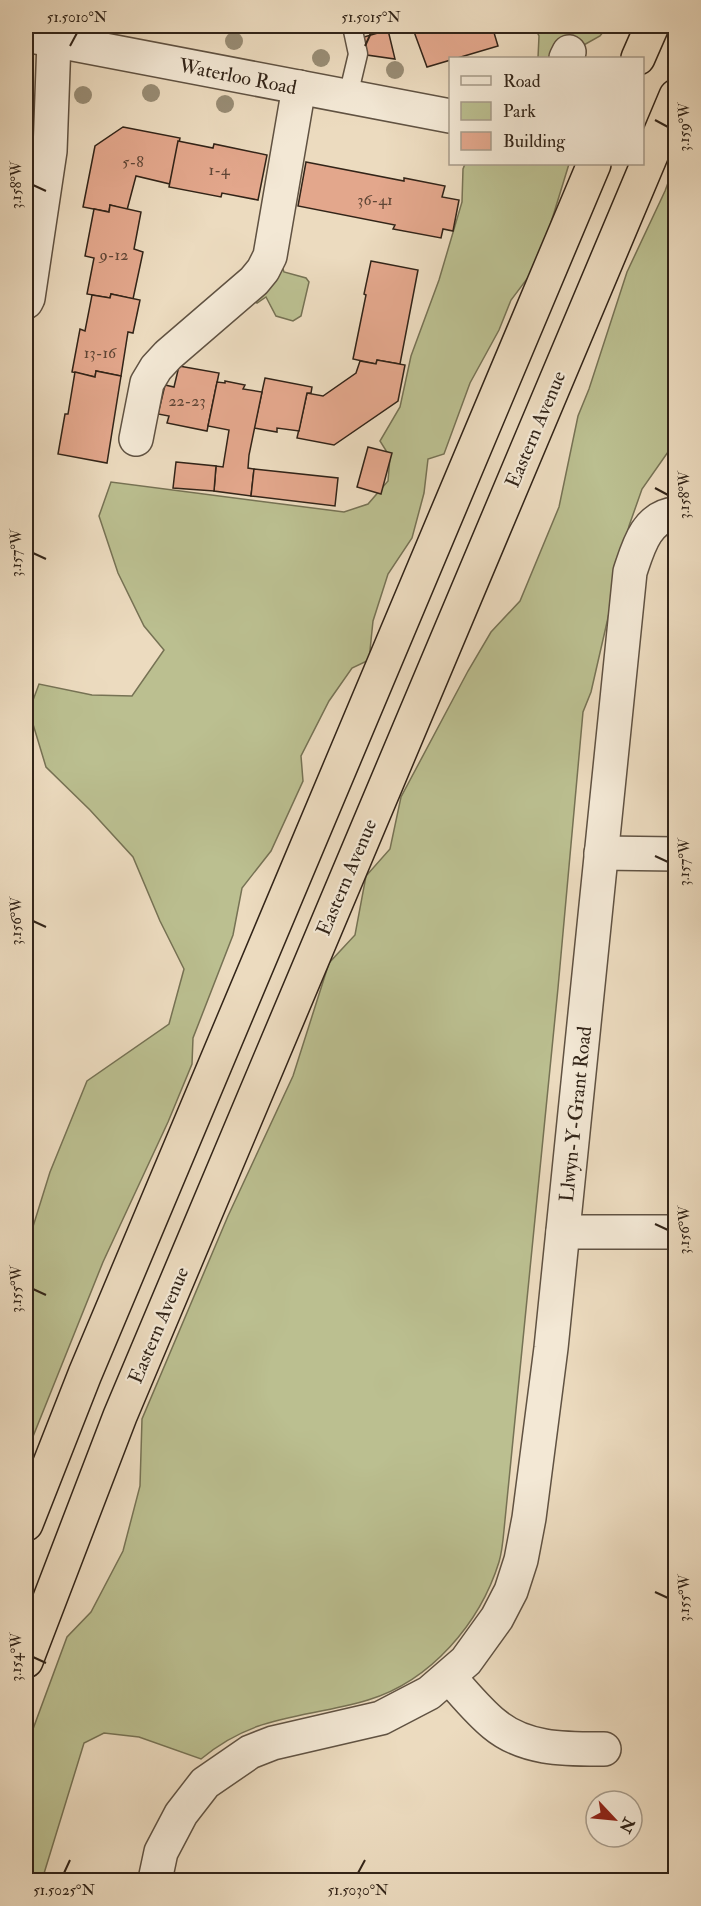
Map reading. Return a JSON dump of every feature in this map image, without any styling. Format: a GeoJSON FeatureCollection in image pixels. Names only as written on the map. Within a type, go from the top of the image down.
{"type":"FeatureCollection","features":[{"type":"Feature","properties":{"kind":"highway"},"geometry":{"type":"LineString","coordinates":[[638,57],[652,26]]}},
{"type":"Feature","properties":{"kind":"highway","name":"Eastern Avenue"},"geometry":{"type":"LineString","coordinates":[[26,1661],[124,1405],[675,96]]}},
{"type":"Feature","properties":{"kind":"highway"},"geometry":{"type":"LineString","coordinates":[[26,1524],[85,1374],[594,165]]}},
{"type":"Feature","properties":{"kind":"street","name":"Waterloo Road"},"geometry":{"type":"LineString","coordinates":[[61,37],[449,117]]}},
{"type":"Feature","properties":{"kind":"street"},"geometry":{"type":"LineString","coordinates":[[26,302],[50,151],[61,37]]}},
{"type":"Feature","properties":{"kind":"street"},"geometry":{"type":"LineString","coordinates":[[136,439],[147,383],[156,368],[254,281],[270,256],[299,87]]}},
{"type":"Feature","properties":{"kind":"street","name":"Llwyn-Y-Grant Road"},"geometry":{"type":"LineString","coordinates":[[155,1881],[161,1852],[181,1814],[205,1783],[250,1752],[273,1743],[381,1718],[429,1693],[466,1661],[497,1618],[511,1591],[521,1560],[551,1348],[630,572],[639,544],[647,530],[667,514],[675,514]]}},
{"type":"Feature","properties":{"kind":"street"},"geometry":{"type":"LineString","coordinates":[[601,853],[675,854]]}},
{"type":"Feature","properties":{"kind":"street"},"geometry":{"type":"LineString","coordinates":[[563,1232],[675,1232]]}},
{"type":"Feature","properties":{"kind":"street"},"geometry":{"type":"LineString","coordinates":[[448,1677],[494,1724],[509,1735],[549,1747],[604,1749]]}},
{"type":"Feature","properties":{"kind":"lane"},"geometry":{"type":"LineString","coordinates":[[348,96],[358,54],[352,26]]}},
{"type":"Feature","properties":{"kind":"green space"},"geometry":{"type":"Polygon","coordinates":[[[534,26],[608,26],[600,36],[555,57],[538,57],[539,36],[534,26]]]}},
{"type":"Feature","properties":{"kind":"green space"},"geometry":{"type":"Polygon","coordinates":[[[675,164],[675,442],[642,489],[629,526],[591,692],[583,712],[502,1550],[491,1585],[466,1627],[432,1664],[391,1691],[368,1700],[261,1725],[221,1744],[201,1759],[139,1737],[104,1733],[84,1743],[42,1880],[26,1880],[26,1748],[67,1637],[91,1612],[123,1551],[140,1486],[142,1419],[228,1216],[293,1076],[329,963],[355,935],[366,876],[390,849],[401,797],[491,632],[520,601],[559,507],[578,416],[627,272],[665,191],[675,164]]]}},
{"type":"Feature","properties":{"kind":"green space"},"geometry":{"type":"Polygon","coordinates":[[[465,165],[569,165],[542,259],[511,300],[499,330],[470,383],[444,454],[428,459],[424,493],[412,538],[388,574],[373,621],[369,660],[352,668],[329,701],[301,756],[303,781],[271,851],[242,888],[233,935],[193,1038],[192,1064],[168,1122],[103,1262],[26,1454],[26,1249],[50,1172],[87,1081],[169,1024],[184,969],[160,921],[133,857],[46,767],[29,711],[39,684],[92,695],[132,696],[164,650],[144,626],[118,573],[99,516],[111,482],[344,512],[368,504],[388,481],[390,457],[380,441],[400,407],[411,356],[439,280],[462,202],[465,165]]]}},
{"type":"Feature","properties":{"kind":"green space"},"geometry":{"type":"Polygon","coordinates":[[[280,268],[284,272],[306,278],[309,282],[301,316],[293,321],[276,316],[266,297],[257,303],[254,301],[280,268]]]}},
{"type":"Feature","properties":{"kind":"building"},"geometry":{"type":"Polygon","coordinates":[[[282,26],[307,26],[306,30],[282,26]]]}},
{"type":"Feature","properties":{"kind":"building"},"geometry":{"type":"Polygon","coordinates":[[[422,26],[492,26],[498,46],[461,57],[449,57],[449,60],[427,67],[413,29],[422,26]]]}},
{"type":"Feature","properties":{"kind":"building"},"geometry":{"type":"Polygon","coordinates":[[[388,30],[395,59],[367,55],[364,37],[388,30]]]}},
{"type":"Feature","properties":{"kind":"building"},"geometry":{"type":"Polygon","coordinates":[[[123,127],[180,138],[170,184],[136,176],[127,210],[110,205],[109,212],[83,207],[95,146],[123,127]]]}},
{"type":"Feature","properties":{"kind":"building"},"geometry":{"type":"Polygon","coordinates":[[[178,141],[213,148],[214,144],[267,155],[258,200],[222,193],[221,197],[169,187],[178,141]]]}},
{"type":"Feature","properties":{"kind":"building"},"geometry":{"type":"Polygon","coordinates":[[[306,162],[404,181],[404,178],[445,186],[442,197],[459,200],[453,231],[443,229],[441,238],[393,229],[395,225],[298,206],[306,162]]]}},
{"type":"Feature","properties":{"kind":"building"},"geometry":{"type":"Polygon","coordinates":[[[110,205],[141,212],[134,249],[143,252],[133,299],[111,294],[110,298],[87,294],[94,258],[85,256],[94,209],[109,212],[110,205]]]}},
{"type":"Feature","properties":{"kind":"building"},"geometry":{"type":"Polygon","coordinates":[[[371,261],[418,270],[400,364],[377,360],[376,364],[353,359],[371,261]]]}},
{"type":"Feature","properties":{"kind":"building"},"geometry":{"type":"Polygon","coordinates":[[[111,294],[140,300],[133,333],[128,332],[121,376],[96,371],[95,377],[72,372],[80,329],[85,331],[92,295],[110,298],[111,294]]]}},
{"type":"Feature","properties":{"kind":"building"},"geometry":{"type":"Polygon","coordinates":[[[377,360],[405,365],[398,401],[334,445],[297,438],[307,393],[323,396],[356,373],[360,361],[376,364],[377,360]]]}},
{"type":"Feature","properties":{"kind":"building"},"geometry":{"type":"Polygon","coordinates":[[[179,366],[219,373],[207,431],[167,423],[169,416],[158,414],[165,385],[174,387],[179,366]]]}},
{"type":"Feature","properties":{"kind":"building"},"geometry":{"type":"Polygon","coordinates":[[[26,371],[30,372],[26,401],[26,371]]]}},
{"type":"Feature","properties":{"kind":"building"},"geometry":{"type":"Polygon","coordinates":[[[96,371],[121,376],[107,463],[58,454],[75,372],[95,377],[96,371]]]}},
{"type":"Feature","properties":{"kind":"building"},"geometry":{"type":"Polygon","coordinates":[[[265,378],[312,387],[311,393],[307,393],[299,431],[277,428],[277,432],[254,428],[265,378]]]}},
{"type":"Feature","properties":{"kind":"building"},"geometry":{"type":"Polygon","coordinates":[[[225,381],[245,385],[243,389],[262,392],[249,455],[248,468],[254,469],[251,496],[214,491],[216,466],[223,467],[229,430],[208,426],[217,382],[225,383],[225,381]]]}},
{"type":"Feature","properties":{"kind":"building"},"geometry":{"type":"Polygon","coordinates":[[[368,447],[392,453],[381,494],[357,487],[368,447]]]}},
{"type":"Feature","properties":{"kind":"building"},"geometry":{"type":"Polygon","coordinates":[[[176,462],[216,466],[214,491],[173,488],[176,462]]]}},
{"type":"Feature","properties":{"kind":"building"},"geometry":{"type":"Polygon","coordinates":[[[254,469],[338,478],[335,506],[251,496],[254,469]]]}}]}
